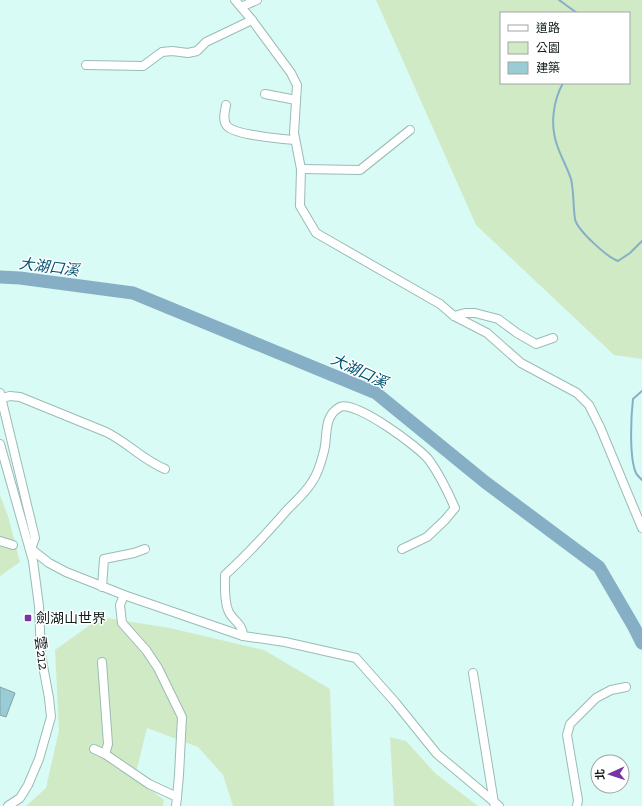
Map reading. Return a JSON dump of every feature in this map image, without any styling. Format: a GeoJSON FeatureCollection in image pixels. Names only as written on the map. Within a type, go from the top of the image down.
{"type":"FeatureCollection","features":[{"type":"Feature","properties":{"kind":"street"},"geometry":{"type":"LineString","coordinates":[[235,0],[252,20],[291,73],[296,85],[294,133],[300,169],[300,206],[316,233],[440,304],[454,316],[488,333],[521,363],[577,393],[589,405],[600,427],[642,528]]}},
{"type":"Feature","properties":{"kind":"street"},"geometry":{"type":"LineString","coordinates":[[241,7],[257,0]]}},
{"type":"Feature","properties":{"kind":"street"},"geometry":{"type":"LineString","coordinates":[[86,65],[143,66],[162,52],[172,51],[188,53],[197,51],[206,42],[252,20]]}},
{"type":"Feature","properties":{"kind":"street"},"geometry":{"type":"LineString","coordinates":[[265,94],[296,100]]}},
{"type":"Feature","properties":{"kind":"street"},"geometry":{"type":"LineString","coordinates":[[226,105],[224,120],[228,127],[239,132],[295,140]]}},
{"type":"Feature","properties":{"kind":"street"},"geometry":{"type":"LineString","coordinates":[[300,169],[360,170],[410,130]]}},
{"type":"Feature","properties":{"kind":"street"},"geometry":{"type":"LineString","coordinates":[[454,316],[465,313],[475,313],[498,319],[517,333],[536,344],[553,338]]}},
{"type":"Feature","properties":{"kind":"street"},"geometry":{"type":"LineString","coordinates":[[165,469],[152,464],[120,438],[20,398],[1,396],[35,538],[31,549],[49,563],[102,587],[243,636],[285,642],[356,658],[395,702],[437,754],[496,804]]}},
{"type":"Feature","properties":{"kind":"street"},"geometry":{"type":"LineString","coordinates":[[243,636],[243,629],[228,611],[226,602],[225,576],[245,557],[312,482],[324,451],[330,415],[340,407],[346,406],[358,410],[387,426],[414,446],[428,460],[448,491],[455,508],[446,520],[426,537],[402,548]]}},
{"type":"Feature","properties":{"kind":"street","name":"雲212"},"geometry":{"type":"LineString","coordinates":[[0,444],[31,549],[36,580],[42,655],[51,717],[39,759],[28,785],[20,798],[8,806]]}},
{"type":"Feature","properties":{"kind":"street"},"geometry":{"type":"LineString","coordinates":[[0,541],[13,545]]}},
{"type":"Feature","properties":{"kind":"street"},"geometry":{"type":"LineString","coordinates":[[102,587],[104,559],[134,553],[145,549]]}},
{"type":"Feature","properties":{"kind":"street"},"geometry":{"type":"LineString","coordinates":[[94,749],[105,754],[176,802],[182,717],[158,668],[146,650],[122,623],[120,605],[124,595]]}},
{"type":"Feature","properties":{"kind":"street"},"geometry":{"type":"LineString","coordinates":[[102,662],[108,744],[105,754]]}},
{"type":"Feature","properties":{"kind":"street"},"geometry":{"type":"LineString","coordinates":[[473,673],[496,804]]}},
{"type":"Feature","properties":{"kind":"street"},"geometry":{"type":"LineString","coordinates":[[577,806],[578,800],[567,735],[570,724],[596,698],[611,690],[626,687]]}},
{"type":"Feature","properties":{"kind":"green space"},"geometry":{"type":"Polygon","coordinates":[[[376,0],[642,0],[642,359],[614,355],[476,225],[376,0]]]}},
{"type":"Feature","properties":{"kind":"green space"},"geometry":{"type":"Polygon","coordinates":[[[0,495],[8,516],[20,562],[0,576],[0,495]]]}},
{"type":"Feature","properties":{"kind":"green space"},"geometry":{"type":"Polygon","coordinates":[[[101,617],[170,628],[264,650],[330,689],[334,806],[233,806],[223,775],[198,747],[147,728],[135,777],[164,800],[163,806],[26,806],[46,788],[59,730],[55,650],[101,617]]]}},
{"type":"Feature","properties":{"kind":"green space"},"geometry":{"type":"Polygon","coordinates":[[[390,737],[406,741],[436,774],[478,806],[394,806],[390,737]]]}},
{"type":"Feature","properties":{"kind":"building"},"geometry":{"type":"Polygon","coordinates":[[[0,687],[15,693],[6,717],[0,715],[0,687]]]}},
{"type":"Feature","properties":{"kind":"waterway"},"geometry":{"type":"LineString","coordinates":[[559,0],[576,12]]}},
{"type":"Feature","properties":{"kind":"waterway"},"geometry":{"type":"LineString","coordinates":[[563,84],[557,97],[553,121],[557,145],[571,179],[575,219],[577,224],[593,243],[618,261],[630,253],[642,241]]}},
{"type":"Feature","properties":{"kind":"waterway","name":"大湖口溪"},"geometry":{"type":"LineString","coordinates":[[0,277],[20,278],[133,293],[376,393],[485,482],[599,567],[642,643]]}},
{"type":"Feature","properties":{"kind":"waterway"},"geometry":{"type":"LineString","coordinates":[[642,391],[633,399],[631,437],[632,458],[636,474],[642,480]]}},
{"type":"Feature","properties":{"kind":"place","name":"劍湖山世界"},"geometry":{"type":"Point","coordinates":[28,618]}}]}
